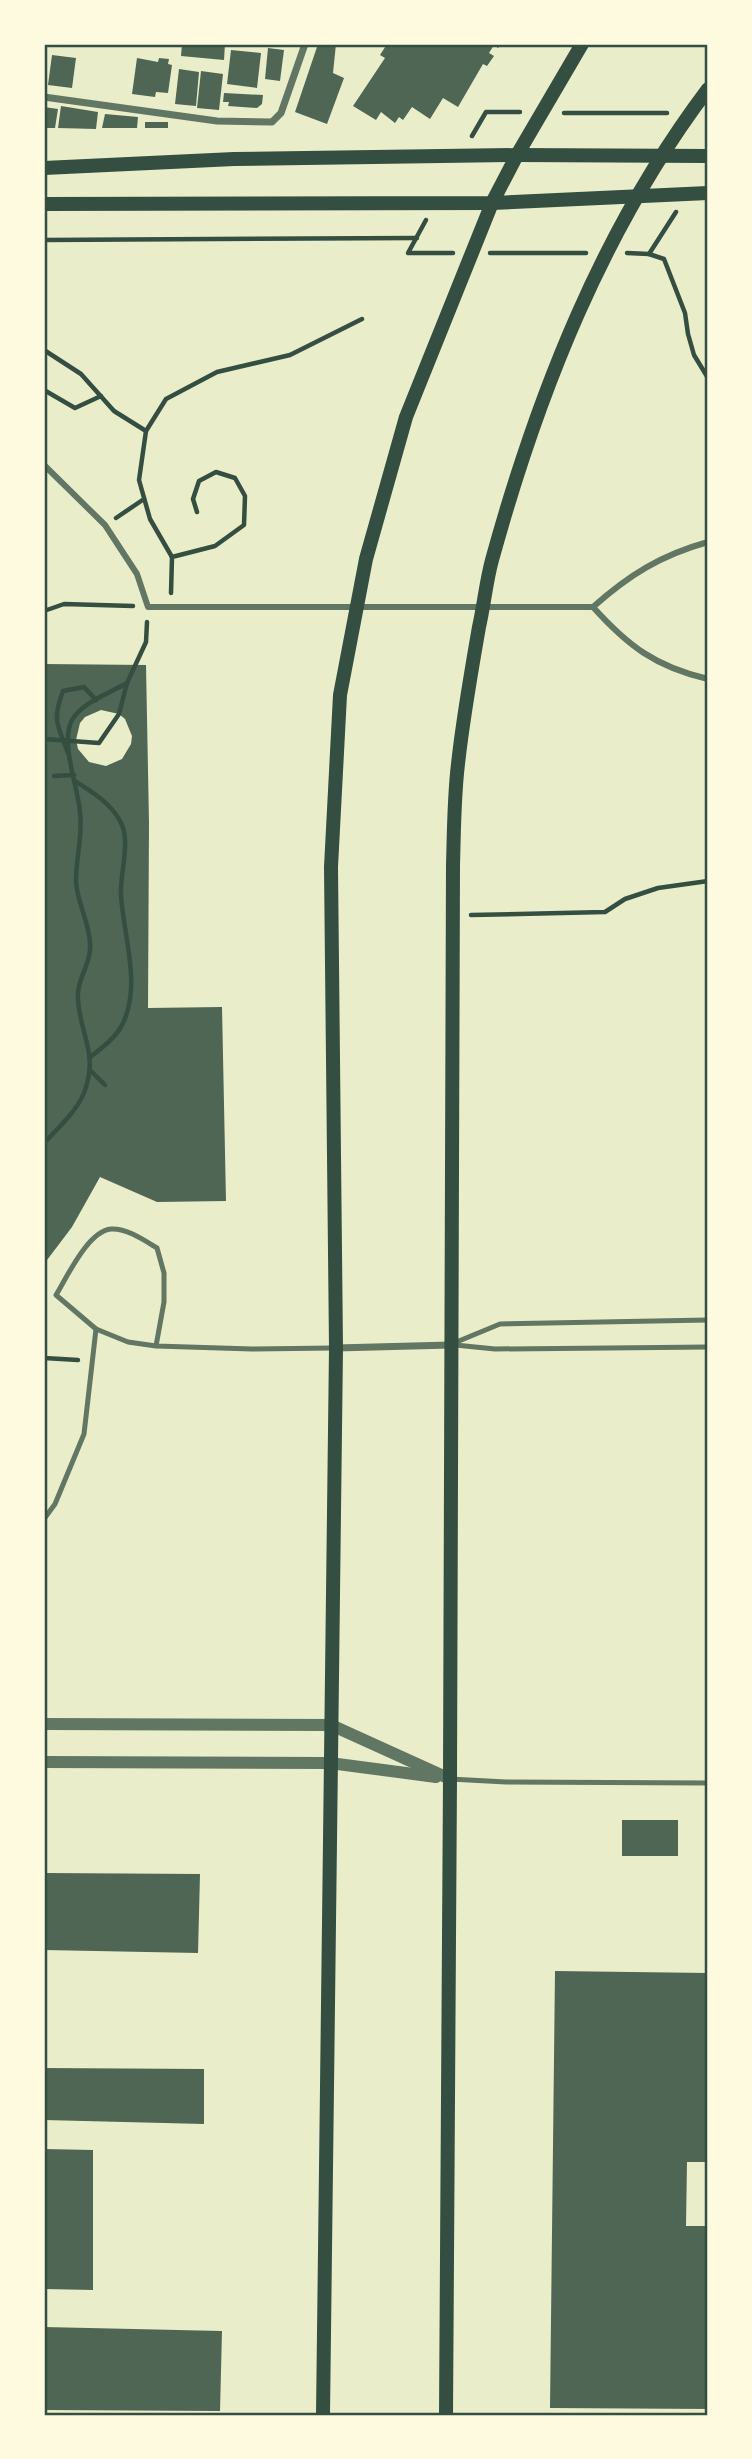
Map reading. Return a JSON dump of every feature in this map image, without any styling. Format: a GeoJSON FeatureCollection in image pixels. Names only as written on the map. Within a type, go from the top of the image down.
{"type":"FeatureCollection","features":[{"type":"Feature","properties":{"kind":"main road"},"geometry":{"type":"LineString","coordinates":[[323,2415],[337,1348],[331,867],[340,695],[366,559],[405,417],[492,202],[582,44]]}},
{"type":"Feature","properties":{"kind":"main road"},"geometry":{"type":"LineString","coordinates":[[446,2415],[452,915],[458,766],[468,690],[491,561],[535,424],[580,306],[638,195],[708,89]]}},
{"type":"Feature","properties":{"kind":"main road"},"geometry":{"type":"LineString","coordinates":[[44,168],[234,159],[517,155],[708,156]]}},
{"type":"Feature","properties":{"kind":"main road"},"geometry":{"type":"LineString","coordinates":[[44,204],[492,202],[708,192]]}},
{"type":"Feature","properties":{"kind":"street"},"geometry":{"type":"LineString","coordinates":[[44,97],[217,121],[272,122],[281,113],[305,44]]}},
{"type":"Feature","properties":{"kind":"street"},"geometry":{"type":"LineString","coordinates":[[44,465],[104,525],[137,574],[148,607],[593,607],[622,581],[656,561],[708,542]]}},
{"type":"Feature","properties":{"kind":"street"},"geometry":{"type":"LineString","coordinates":[[593,607],[621,638],[656,661],[708,679]]}},
{"type":"Feature","properties":{"kind":"street"},"geometry":{"type":"LineString","coordinates":[[337,1348],[452,1345]]}},
{"type":"Feature","properties":{"kind":"street"},"geometry":{"type":"LineString","coordinates":[[44,1724],[331,1725],[450,1779]]}},
{"type":"Feature","properties":{"kind":"street"},"geometry":{"type":"LineString","coordinates":[[44,1762],[330,1763],[450,1779]]}},
{"type":"Feature","properties":{"kind":"lane"},"geometry":{"type":"LineString","coordinates":[[156,1346],[164,1302],[164,1273],[157,1248],[138,1236],[111,1229],[91,1238],[56,1295],[96,1329],[128,1342],[156,1346],[337,1348]]}},
{"type":"Feature","properties":{"kind":"lane"},"geometry":{"type":"LineString","coordinates":[[452,1345],[500,1324],[708,1320]]}},
{"type":"Feature","properties":{"kind":"lane"},"geometry":{"type":"LineString","coordinates":[[44,1519],[55,1504],[84,1434],[96,1329]]}},
{"type":"Feature","properties":{"kind":"lane"},"geometry":{"type":"LineString","coordinates":[[452,1345],[495,1349],[708,1347]]}},
{"type":"Feature","properties":{"kind":"lane"},"geometry":{"type":"LineString","coordinates":[[450,1779],[506,1782],[708,1783]]}},
{"type":"Feature","properties":{"kind":"path"},"geometry":{"type":"LineString","coordinates":[[44,240],[416,237]]}},
{"type":"Feature","properties":{"kind":"path"},"geometry":{"type":"LineString","coordinates":[[649,254],[664,259],[685,313],[694,355],[708,378]]}},
{"type":"Feature","properties":{"kind":"path"},"geometry":{"type":"LineString","coordinates":[[170,607],[172,557],[150,519],[139,480],[146,431],[166,399],[217,372],[290,355],[362,319]]}},
{"type":"Feature","properties":{"kind":"path"},"geometry":{"type":"LineString","coordinates":[[44,350],[81,374],[114,411],[146,431]]}},
{"type":"Feature","properties":{"kind":"path"},"geometry":{"type":"LineString","coordinates":[[44,390],[75,408],[102,396]]}},
{"type":"Feature","properties":{"kind":"path"},"geometry":{"type":"LineString","coordinates":[[172,557],[215,546],[244,525],[245,496],[236,478],[216,472],[199,481],[193,499],[197,512]]}},
{"type":"Feature","properties":{"kind":"path"},"geometry":{"type":"LineString","coordinates":[[104,525],[144,499]]}},
{"type":"Feature","properties":{"kind":"path"},"geometry":{"type":"LineString","coordinates":[[44,611],[64,604],[148,607],[146,642],[127,683],[119,714],[99,743],[44,739]]}},
{"type":"Feature","properties":{"kind":"path"},"geometry":{"type":"LineString","coordinates":[[69,755],[71,722],[82,709],[127,683]]}},
{"type":"Feature","properties":{"kind":"path"},"geometry":{"type":"LineString","coordinates":[[44,1143],[69,1115],[83,1094],[90,1057],[77,997],[90,943],[78,901],[76,879],[82,833],[69,755],[55,712],[63,691],[84,687],[96,700]]}},
{"type":"Feature","properties":{"kind":"path"},"geometry":{"type":"LineString","coordinates":[[54,776],[74,778],[105,801],[122,826],[124,853],[121,892],[131,998],[121,1027],[105,1046],[90,1057]]}},
{"type":"Feature","properties":{"kind":"path"},"geometry":{"type":"LineString","coordinates":[[452,915],[605,912],[625,899],[659,888],[708,881]]}},
{"type":"Feature","properties":{"kind":"path"},"geometry":{"type":"LineString","coordinates":[[89,1070],[104,1085]]}},
{"type":"Feature","properties":{"kind":"path"},"geometry":{"type":"LineString","coordinates":[[44,1358],[93,1361]]}},
{"type":"Feature","properties":{"kind":"building"},"geometry":{"type":"Polygon","coordinates":[[[182,44],[225,44],[224,60],[181,56],[182,44]]]}},
{"type":"Feature","properties":{"kind":"building"},"geometry":{"type":"Polygon","coordinates":[[[318,44],[336,44],[333,73],[344,78],[327,124],[295,112],[318,44]]]}},
{"type":"Feature","properties":{"kind":"building"},"geometry":{"type":"Polygon","coordinates":[[[387,44],[501,44],[498,48],[494,45],[489,53],[494,56],[487,66],[483,64],[458,107],[443,98],[430,119],[412,107],[403,120],[399,117],[395,123],[381,112],[376,120],[353,106],[385,58],[380,55],[387,44]]]}},
{"type":"Feature","properties":{"kind":"building"},"geometry":{"type":"Polygon","coordinates":[[[268,48],[284,50],[280,81],[265,79],[268,48]]]}},
{"type":"Feature","properties":{"kind":"building"},"geometry":{"type":"Polygon","coordinates":[[[231,50],[261,53],[257,88],[227,84],[231,50]]]}},
{"type":"Feature","properties":{"kind":"building"},"geometry":{"type":"Polygon","coordinates":[[[52,55],[76,58],[72,88],[48,85],[52,55]]]}},
{"type":"Feature","properties":{"kind":"building"},"geometry":{"type":"Polygon","coordinates":[[[137,58],[158,62],[159,58],[169,59],[168,64],[172,65],[168,93],[156,92],[155,97],[132,94],[137,58]]]}},
{"type":"Feature","properties":{"kind":"building"},"geometry":{"type":"Polygon","coordinates":[[[179,69],[199,72],[196,106],[175,104],[179,69]]]}},
{"type":"Feature","properties":{"kind":"building"},"geometry":{"type":"Polygon","coordinates":[[[201,71],[223,74],[219,110],[197,108],[201,71]]]}},
{"type":"Feature","properties":{"kind":"building"},"geometry":{"type":"Polygon","coordinates":[[[224,93],[263,95],[262,104],[257,108],[228,106],[229,102],[223,102],[224,93]]]}},
{"type":"Feature","properties":{"kind":"building"},"geometry":{"type":"Polygon","coordinates":[[[61,106],[98,112],[96,129],[58,128],[61,106]]]}},
{"type":"Feature","properties":{"kind":"building"},"geometry":{"type":"Polygon","coordinates":[[[44,107],[58,109],[55,128],[44,128],[44,107]]]}},
{"type":"Feature","properties":{"kind":"building"},"geometry":{"type":"Polygon","coordinates":[[[105,114],[138,117],[137,128],[102,128],[105,114]]]}},
{"type":"Feature","properties":{"kind":"building"},"geometry":{"type":"Polygon","coordinates":[[[145,122],[168,122],[168,128],[145,128],[145,122]]]}},
{"type":"Feature","properties":{"kind":"building"},"geometry":{"type":"Polygon","coordinates":[[[44,664],[146,665],[148,1008],[222,1007],[226,1201],[157,1202],[100,1177],[72,1227],[44,1264],[44,664]],[[101,710],[85,717],[80,723],[76,740],[78,749],[89,762],[106,766],[122,759],[131,744],[132,736],[125,719],[119,714],[101,710]]]}},
{"type":"Feature","properties":{"kind":"building"},"geometry":{"type":"Polygon","coordinates":[[[622,1820],[678,1820],[678,1856],[622,1856],[622,1820]]]}},
{"type":"Feature","properties":{"kind":"building"},"geometry":{"type":"Polygon","coordinates":[[[44,1873],[200,1874],[198,1953],[44,1950],[44,1873]]]}},
{"type":"Feature","properties":{"kind":"building"},"geometry":{"type":"Polygon","coordinates":[[[555,1971],[708,1973],[708,2162],[687,2162],[686,2226],[708,2226],[708,2409],[550,2408],[555,1971]]]}},
{"type":"Feature","properties":{"kind":"building"},"geometry":{"type":"Polygon","coordinates":[[[44,2068],[204,2069],[204,2124],[44,2120],[44,2068]]]}},
{"type":"Feature","properties":{"kind":"building"},"geometry":{"type":"Polygon","coordinates":[[[44,2149],[93,2150],[93,2290],[44,2289],[44,2149]]]}},
{"type":"Feature","properties":{"kind":"building"},"geometry":{"type":"Polygon","coordinates":[[[44,2327],[222,2331],[220,2411],[44,2410],[44,2327]]]}}]}
